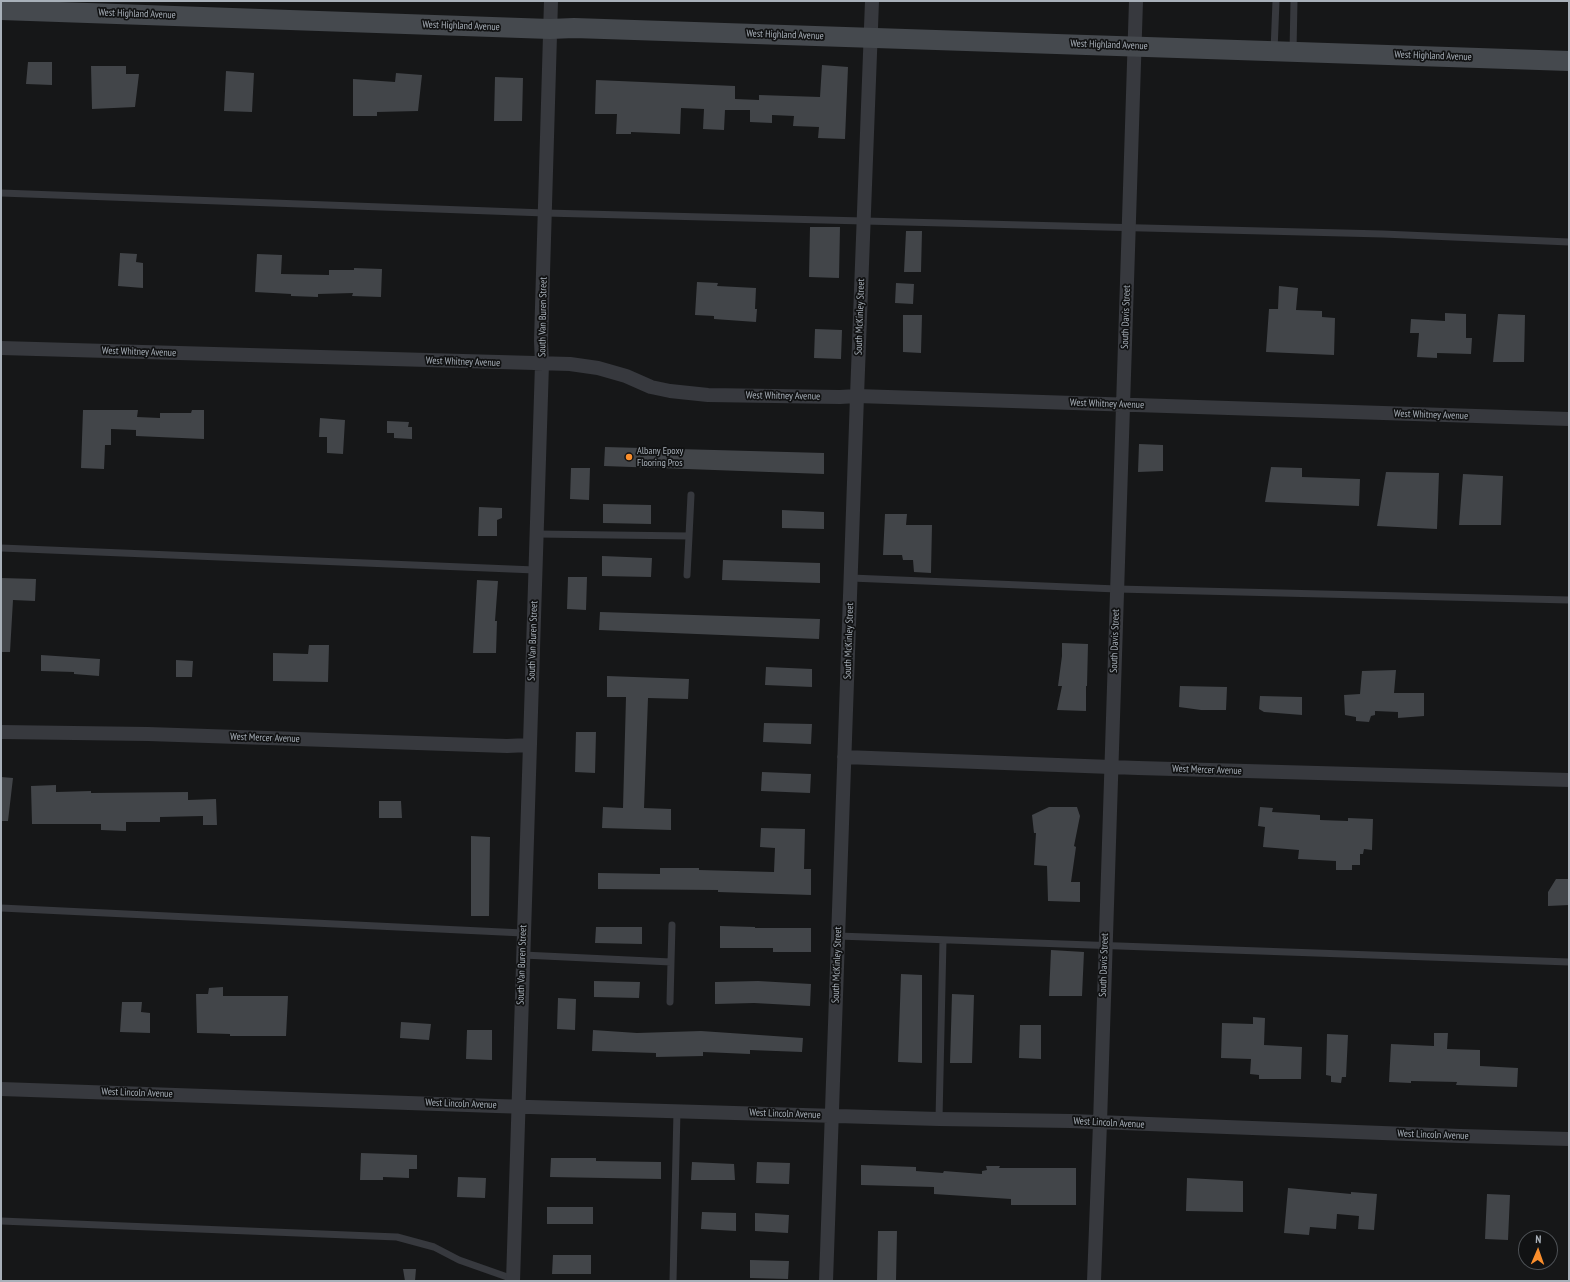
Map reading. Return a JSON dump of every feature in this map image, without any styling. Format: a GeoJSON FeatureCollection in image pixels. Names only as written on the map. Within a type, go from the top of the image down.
{"type":"FeatureCollection","features":[{"type":"Feature","properties":{"kind":"street","name":"South Van Buren Street"},"geometry":{"type":"LineString","coordinates":[[513,1280],[542,364],[551,1]]}},
{"type":"Feature","properties":{"kind":"street","name":"South McKinley Street"},"geometry":{"type":"LineString","coordinates":[[826,1281],[872,1]]}},
{"type":"Feature","properties":{"kind":"street","name":"South Davis Street"},"geometry":{"type":"LineString","coordinates":[[1094,1281],[1136,1]]}},
{"type":"Feature","properties":{"kind":"street","name":"West Highland Avenue"},"geometry":{"type":"LineString","coordinates":[[1,10],[1569,61]]}},
{"type":"Feature","properties":{"kind":"street","name":"West Whitney Avenue"},"geometry":{"type":"LineString","coordinates":[[1,348],[570,364],[598,368],[626,376],[651,387],[670,391],[708,395],[857,396],[1569,419]]}},
{"type":"Feature","properties":{"kind":"street","name":"West Mercer Avenue"},"geometry":{"type":"LineString","coordinates":[[1,732],[156,735],[507,746],[529,745]]}},
{"type":"Feature","properties":{"kind":"street","name":"West Mercer Avenue"},"geometry":{"type":"LineString","coordinates":[[844,757],[1569,780]]}},
{"type":"Feature","properties":{"kind":"street","name":"West Lincoln Avenue"},"geometry":{"type":"LineString","coordinates":[[1,1088],[488,1106],[518,1105],[831,1116],[1071,1121],[1569,1139]]}},
{"type":"Feature","properties":{"kind":"lane"},"geometry":{"type":"LineString","coordinates":[[1276,1],[1283,51]]}},
{"type":"Feature","properties":{"kind":"lane"},"geometry":{"type":"LineString","coordinates":[[1283,51],[1294,1]]}},
{"type":"Feature","properties":{"kind":"lane"},"geometry":{"type":"LineString","coordinates":[[1,193],[545,213],[1383,234],[1569,242]]}},
{"type":"Feature","properties":{"kind":"lane"},"geometry":{"type":"LineString","coordinates":[[687,575],[691,495]]}},
{"type":"Feature","properties":{"kind":"lane"},"geometry":{"type":"LineString","coordinates":[[536,534],[689,536]]}},
{"type":"Feature","properties":{"kind":"lane"},"geometry":{"type":"LineString","coordinates":[[1,548],[535,570]]}},
{"type":"Feature","properties":{"kind":"lane"},"geometry":{"type":"LineString","coordinates":[[851,578],[1117,589],[1569,600]]}},
{"type":"Feature","properties":{"kind":"lane"},"geometry":{"type":"LineString","coordinates":[[1,908],[523,933]]}},
{"type":"Feature","properties":{"kind":"lane"},"geometry":{"type":"LineString","coordinates":[[670,1002],[672,925]]}},
{"type":"Feature","properties":{"kind":"lane"},"geometry":{"type":"LineString","coordinates":[[838,936],[1569,962]]}},
{"type":"Feature","properties":{"kind":"lane"},"geometry":{"type":"LineString","coordinates":[[939,1119],[943,940]]}},
{"type":"Feature","properties":{"kind":"lane"},"geometry":{"type":"LineString","coordinates":[[523,955],[671,962]]}},
{"type":"Feature","properties":{"kind":"lane"},"geometry":{"type":"LineString","coordinates":[[673,1281],[677,1111]]}},
{"type":"Feature","properties":{"kind":"lane"},"geometry":{"type":"LineString","coordinates":[[1,1221],[397,1237],[434,1247],[459,1260],[513,1280]]}},
{"type":"Feature","properties":{"kind":"building"},"geometry":{"type":"Polygon","coordinates":[[[28,62],[52,62],[52,85],[26,84],[28,62]]]}},
{"type":"Feature","properties":{"kind":"building"},"geometry":{"type":"Polygon","coordinates":[[[822,65],[848,67],[845,139],[818,138],[819,127],[793,126],[794,116],[772,115],[772,123],[750,122],[750,110],[725,110],[724,130],[703,129],[704,109],[681,108],[680,134],[631,132],[631,134],[616,134],[617,114],[595,114],[596,80],[735,86],[735,99],[759,100],[759,95],[820,97],[822,65]]]}},
{"type":"Feature","properties":{"kind":"building"},"geometry":{"type":"Polygon","coordinates":[[[91,66],[126,66],[126,74],[139,74],[135,107],[92,109],[91,66]]]}},
{"type":"Feature","properties":{"kind":"building"},"geometry":{"type":"Polygon","coordinates":[[[226,71],[254,73],[252,112],[224,111],[226,71]]]}},
{"type":"Feature","properties":{"kind":"building"},"geometry":{"type":"Polygon","coordinates":[[[396,73],[422,75],[418,111],[377,112],[377,116],[353,116],[353,79],[395,82],[396,73]]]}},
{"type":"Feature","properties":{"kind":"building"},"geometry":{"type":"Polygon","coordinates":[[[495,77],[523,78],[522,121],[494,121],[495,77]]]}},
{"type":"Feature","properties":{"kind":"building"},"geometry":{"type":"Polygon","coordinates":[[[810,227],[840,227],[839,278],[809,277],[810,227]]]}},
{"type":"Feature","properties":{"kind":"building"},"geometry":{"type":"Polygon","coordinates":[[[906,231],[922,231],[921,272],[904,272],[906,231]]]}},
{"type":"Feature","properties":{"kind":"building"},"geometry":{"type":"Polygon","coordinates":[[[120,253],[137,254],[136,262],[143,263],[143,288],[118,286],[120,253]]]}},
{"type":"Feature","properties":{"kind":"building"},"geometry":{"type":"Polygon","coordinates":[[[257,254],[282,255],[281,274],[329,275],[329,270],[354,270],[354,268],[382,269],[381,297],[352,296],[353,293],[318,294],[318,297],[255,292],[257,254]]]}},
{"type":"Feature","properties":{"kind":"building"},"geometry":{"type":"Polygon","coordinates":[[[697,282],[718,283],[717,286],[756,288],[756,322],[714,319],[714,316],[695,315],[697,282]]]}},
{"type":"Feature","properties":{"kind":"building"},"geometry":{"type":"Polygon","coordinates":[[[896,283],[914,284],[913,304],[895,303],[896,283]]]}},
{"type":"Feature","properties":{"kind":"building"},"geometry":{"type":"Polygon","coordinates":[[[1279,286],[1298,288],[1296,310],[1322,311],[1322,317],[1335,318],[1334,355],[1266,352],[1269,309],[1278,309],[1279,286]]]}},
{"type":"Feature","properties":{"kind":"building"},"geometry":{"type":"Polygon","coordinates":[[[1445,313],[1466,314],[1466,338],[1472,338],[1471,354],[1437,353],[1437,358],[1417,357],[1419,333],[1410,333],[1411,319],[1445,321],[1445,313]]]}},
{"type":"Feature","properties":{"kind":"building"},"geometry":{"type":"Polygon","coordinates":[[[1498,314],[1525,315],[1524,362],[1493,362],[1498,314]]]}},
{"type":"Feature","properties":{"kind":"building"},"geometry":{"type":"Polygon","coordinates":[[[903,315],[922,315],[921,353],[903,352],[903,315]]]}},
{"type":"Feature","properties":{"kind":"building"},"geometry":{"type":"Polygon","coordinates":[[[815,329],[842,330],[841,359],[814,358],[815,329]]]}},
{"type":"Feature","properties":{"kind":"building"},"geometry":{"type":"Polygon","coordinates":[[[83,410],[138,410],[137,417],[160,418],[160,413],[191,413],[192,410],[204,410],[204,439],[136,436],[136,430],[111,429],[111,445],[105,445],[104,469],[81,468],[83,410]]]}},
{"type":"Feature","properties":{"kind":"building"},"geometry":{"type":"Polygon","coordinates":[[[320,418],[345,420],[343,454],[327,453],[327,437],[319,437],[320,418]]]}},
{"type":"Feature","properties":{"kind":"building"},"geometry":{"type":"Polygon","coordinates":[[[387,421],[409,422],[408,427],[412,427],[412,439],[394,438],[394,433],[387,433],[387,421]]]}},
{"type":"Feature","properties":{"kind":"building"},"geometry":{"type":"Polygon","coordinates":[[[1139,444],[1163,445],[1163,471],[1138,472],[1139,444]]]}},
{"type":"Feature","properties":{"kind":"building"},"geometry":{"type":"Polygon","coordinates":[[[605,447],[824,453],[824,474],[604,466],[605,447]]]}},
{"type":"Feature","properties":{"kind":"building"},"geometry":{"type":"Polygon","coordinates":[[[1271,467],[1302,468],[1302,477],[1360,479],[1359,506],[1265,502],[1271,467]]]}},
{"type":"Feature","properties":{"kind":"building"},"geometry":{"type":"Polygon","coordinates":[[[571,468],[590,468],[589,500],[570,499],[571,468]]]}},
{"type":"Feature","properties":{"kind":"building"},"geometry":{"type":"Polygon","coordinates":[[[1386,472],[1439,473],[1437,529],[1377,526],[1386,472]]]}},
{"type":"Feature","properties":{"kind":"building"},"geometry":{"type":"Polygon","coordinates":[[[1463,474],[1503,476],[1501,525],[1459,525],[1463,474]]]}},
{"type":"Feature","properties":{"kind":"building"},"geometry":{"type":"Polygon","coordinates":[[[603,504],[651,505],[651,524],[603,523],[603,504]]]}},
{"type":"Feature","properties":{"kind":"building"},"geometry":{"type":"Polygon","coordinates":[[[479,507],[502,508],[502,518],[497,520],[497,536],[478,536],[479,507]]]}},
{"type":"Feature","properties":{"kind":"building"},"geometry":{"type":"Polygon","coordinates":[[[782,510],[824,512],[824,529],[782,528],[782,510]]]}},
{"type":"Feature","properties":{"kind":"building"},"geometry":{"type":"Polygon","coordinates":[[[885,514],[907,514],[906,525],[932,525],[931,573],[914,572],[913,560],[903,560],[902,555],[883,555],[885,514]]]}},
{"type":"Feature","properties":{"kind":"building"},"geometry":{"type":"Polygon","coordinates":[[[602,556],[652,558],[651,577],[602,576],[602,556]]]}},
{"type":"Feature","properties":{"kind":"building"},"geometry":{"type":"Polygon","coordinates":[[[723,560],[820,563],[820,583],[722,580],[723,560]]]}},
{"type":"Feature","properties":{"kind":"building"},"geometry":{"type":"Polygon","coordinates":[[[568,577],[587,577],[586,610],[567,609],[568,577]]]}},
{"type":"Feature","properties":{"kind":"building"},"geometry":{"type":"Polygon","coordinates":[[[1,578],[36,579],[35,601],[13,600],[10,652],[1,652],[1,578]]]}},
{"type":"Feature","properties":{"kind":"building"},"geometry":{"type":"Polygon","coordinates":[[[477,580],[498,581],[495,621],[497,621],[496,653],[473,653],[477,580]]]}},
{"type":"Feature","properties":{"kind":"building"},"geometry":{"type":"Polygon","coordinates":[[[600,612],[820,619],[819,639],[599,630],[600,612]]]}},
{"type":"Feature","properties":{"kind":"building"},"geometry":{"type":"Polygon","coordinates":[[[1062,643],[1088,644],[1086,711],[1057,710],[1062,686],[1058,686],[1062,656],[1062,643]]]}},
{"type":"Feature","properties":{"kind":"building"},"geometry":{"type":"Polygon","coordinates":[[[309,645],[329,645],[328,682],[273,681],[273,653],[308,654],[309,645]]]}},
{"type":"Feature","properties":{"kind":"building"},"geometry":{"type":"Polygon","coordinates":[[[41,655],[100,659],[99,676],[74,674],[74,672],[41,671],[41,655]]]}},
{"type":"Feature","properties":{"kind":"building"},"geometry":{"type":"Polygon","coordinates":[[[176,660],[193,661],[192,677],[176,677],[176,660]]]}},
{"type":"Feature","properties":{"kind":"building"},"geometry":{"type":"Polygon","coordinates":[[[766,667],[812,669],[812,687],[765,685],[766,667]]]}},
{"type":"Feature","properties":{"kind":"building"},"geometry":{"type":"Polygon","coordinates":[[[1396,670],[1394,693],[1424,693],[1424,716],[1398,718],[1398,712],[1375,711],[1375,715],[1371,716],[1369,722],[1356,721],[1356,717],[1345,715],[1344,695],[1360,694],[1362,671],[1396,670]]]}},
{"type":"Feature","properties":{"kind":"building"},"geometry":{"type":"Polygon","coordinates":[[[607,676],[689,679],[688,699],[648,698],[644,808],[671,809],[671,830],[602,828],[603,807],[623,808],[626,697],[607,697],[607,676]]]}},
{"type":"Feature","properties":{"kind":"building"},"geometry":{"type":"Polygon","coordinates":[[[1180,686],[1227,687],[1226,710],[1201,710],[1179,707],[1180,686]]]}},
{"type":"Feature","properties":{"kind":"building"},"geometry":{"type":"Polygon","coordinates":[[[1260,696],[1302,697],[1302,715],[1264,712],[1259,709],[1260,696]]]}},
{"type":"Feature","properties":{"kind":"building"},"geometry":{"type":"Polygon","coordinates":[[[764,723],[812,724],[811,744],[763,742],[764,723]]]}},
{"type":"Feature","properties":{"kind":"building"},"geometry":{"type":"Polygon","coordinates":[[[576,732],[596,732],[595,773],[575,772],[576,732]]]}},
{"type":"Feature","properties":{"kind":"building"},"geometry":{"type":"Polygon","coordinates":[[[762,772],[811,774],[810,793],[761,791],[762,772]]]}},
{"type":"Feature","properties":{"kind":"building"},"geometry":{"type":"Polygon","coordinates":[[[1,777],[13,778],[8,821],[1,821],[1,777]]]}},
{"type":"Feature","properties":{"kind":"building"},"geometry":{"type":"Polygon","coordinates":[[[56,785],[56,792],[188,792],[188,800],[216,799],[217,825],[203,825],[203,816],[160,817],[160,822],[126,822],[126,831],[101,830],[101,824],[32,824],[31,786],[56,785]]]}},
{"type":"Feature","properties":{"kind":"building"},"geometry":{"type":"Polygon","coordinates":[[[379,801],[401,801],[402,818],[379,818],[379,801]]]}},
{"type":"Feature","properties":{"kind":"building"},"geometry":{"type":"Polygon","coordinates":[[[1049,807],[1077,807],[1080,816],[1074,846],[1076,847],[1071,882],[1080,882],[1080,902],[1048,901],[1047,866],[1034,865],[1036,833],[1034,833],[1032,815],[1049,807]]]}},
{"type":"Feature","properties":{"kind":"building"},"geometry":{"type":"Polygon","coordinates":[[[1260,807],[1273,808],[1272,812],[1320,815],[1320,820],[1348,821],[1348,818],[1373,819],[1372,850],[1364,849],[1363,854],[1360,854],[1360,865],[1352,865],[1352,870],[1336,870],[1336,861],[1298,859],[1299,850],[1263,847],[1265,827],[1258,826],[1260,807]]]}},
{"type":"Feature","properties":{"kind":"building"},"geometry":{"type":"Polygon","coordinates":[[[761,828],[805,829],[804,869],[811,869],[811,895],[718,892],[718,890],[598,889],[598,873],[660,874],[660,868],[699,868],[699,870],[774,872],[775,848],[760,847],[761,828]]]}},
{"type":"Feature","properties":{"kind":"building"},"geometry":{"type":"Polygon","coordinates":[[[471,836],[490,837],[489,916],[471,916],[471,836]]]}},
{"type":"Feature","properties":{"kind":"building"},"geometry":{"type":"Polygon","coordinates":[[[1556,879],[1569,879],[1569,905],[1548,906],[1548,892],[1556,879]]]}},
{"type":"Feature","properties":{"kind":"building"},"geometry":{"type":"Polygon","coordinates":[[[720,926],[755,928],[811,928],[811,952],[773,952],[773,948],[720,948],[720,926]]]}},
{"type":"Feature","properties":{"kind":"building"},"geometry":{"type":"Polygon","coordinates":[[[596,927],[642,927],[642,944],[595,943],[596,927]]]}},
{"type":"Feature","properties":{"kind":"building"},"geometry":{"type":"Polygon","coordinates":[[[1051,950],[1084,952],[1082,996],[1049,996],[1051,950]]]}},
{"type":"Feature","properties":{"kind":"building"},"geometry":{"type":"Polygon","coordinates":[[[901,974],[922,975],[922,1063],[898,1062],[901,974]]]}},
{"type":"Feature","properties":{"kind":"building"},"geometry":{"type":"Polygon","coordinates":[[[594,981],[640,982],[639,998],[594,997],[594,981]]]}},
{"type":"Feature","properties":{"kind":"building"},"geometry":{"type":"Polygon","coordinates":[[[758,981],[811,984],[810,1006],[754,1003],[715,1004],[715,982],[758,981]]]}},
{"type":"Feature","properties":{"kind":"building"},"geometry":{"type":"Polygon","coordinates":[[[223,987],[223,996],[288,996],[286,1036],[230,1036],[230,1034],[197,1033],[196,994],[208,994],[209,988],[223,987]]]}},
{"type":"Feature","properties":{"kind":"building"},"geometry":{"type":"Polygon","coordinates":[[[952,994],[974,995],[972,1063],[950,1063],[952,994]]]}},
{"type":"Feature","properties":{"kind":"building"},"geometry":{"type":"Polygon","coordinates":[[[558,998],[576,999],[575,1030],[557,1029],[558,998]]]}},
{"type":"Feature","properties":{"kind":"building"},"geometry":{"type":"Polygon","coordinates":[[[122,1002],[142,1002],[141,1012],[150,1013],[150,1033],[120,1032],[122,1002]]]}},
{"type":"Feature","properties":{"kind":"building"},"geometry":{"type":"Polygon","coordinates":[[[1253,1017],[1265,1018],[1264,1045],[1302,1047],[1301,1079],[1259,1079],[1259,1075],[1250,1074],[1251,1059],[1221,1058],[1222,1023],[1253,1024],[1253,1017]]]}},
{"type":"Feature","properties":{"kind":"building"},"geometry":{"type":"Polygon","coordinates":[[[401,1022],[431,1024],[429,1040],[400,1038],[401,1022]]]}},
{"type":"Feature","properties":{"kind":"building"},"geometry":{"type":"Polygon","coordinates":[[[1020,1025],[1041,1025],[1041,1059],[1019,1058],[1020,1025]]]}},
{"type":"Feature","properties":{"kind":"building"},"geometry":{"type":"Polygon","coordinates":[[[467,1030],[492,1030],[492,1060],[466,1059],[467,1030]]]}},
{"type":"Feature","properties":{"kind":"building"},"geometry":{"type":"Polygon","coordinates":[[[593,1030],[637,1033],[701,1031],[803,1038],[802,1052],[750,1050],[750,1054],[703,1052],[703,1056],[656,1057],[656,1053],[592,1051],[593,1030]]]}},
{"type":"Feature","properties":{"kind":"building"},"geometry":{"type":"Polygon","coordinates":[[[1434,1033],[1448,1033],[1447,1049],[1480,1050],[1480,1066],[1518,1068],[1517,1087],[1456,1085],[1457,1082],[1389,1082],[1391,1044],[1434,1046],[1434,1033]]]}},
{"type":"Feature","properties":{"kind":"building"},"geometry":{"type":"Polygon","coordinates":[[[1327,1034],[1348,1035],[1346,1077],[1342,1077],[1341,1083],[1331,1082],[1331,1076],[1326,1075],[1327,1034]]]}},
{"type":"Feature","properties":{"kind":"building"},"geometry":{"type":"Polygon","coordinates":[[[361,1153],[417,1155],[417,1169],[409,1169],[409,1178],[383,1177],[383,1180],[360,1180],[361,1153]]]}},
{"type":"Feature","properties":{"kind":"building"},"geometry":{"type":"Polygon","coordinates":[[[551,1158],[596,1158],[596,1161],[661,1162],[661,1179],[550,1177],[551,1158]]]}},
{"type":"Feature","properties":{"kind":"building"},"geometry":{"type":"Polygon","coordinates":[[[692,1162],[734,1164],[735,1180],[691,1180],[692,1162]]]}},
{"type":"Feature","properties":{"kind":"building"},"geometry":{"type":"Polygon","coordinates":[[[757,1162],[790,1163],[789,1184],[756,1183],[757,1162]]]}},
{"type":"Feature","properties":{"kind":"building"},"geometry":{"type":"Polygon","coordinates":[[[861,1165],[916,1167],[916,1171],[943,1173],[944,1171],[982,1174],[982,1171],[987,1170],[986,1166],[1000,1166],[999,1168],[1076,1168],[1076,1205],[1011,1205],[1011,1199],[934,1194],[934,1187],[861,1185],[861,1165]]]}},
{"type":"Feature","properties":{"kind":"building"},"geometry":{"type":"Polygon","coordinates":[[[458,1177],[486,1178],[485,1198],[457,1197],[458,1177]]]}},
{"type":"Feature","properties":{"kind":"building"},"geometry":{"type":"Polygon","coordinates":[[[1187,1178],[1243,1181],[1243,1212],[1186,1211],[1187,1178]]]}},
{"type":"Feature","properties":{"kind":"building"},"geometry":{"type":"Polygon","coordinates":[[[1288,1188],[1351,1194],[1351,1192],[1377,1194],[1374,1230],[1358,1229],[1359,1216],[1337,1214],[1336,1229],[1310,1227],[1309,1235],[1284,1233],[1288,1188]]]}},
{"type":"Feature","properties":{"kind":"building"},"geometry":{"type":"Polygon","coordinates":[[[1487,1194],[1510,1195],[1508,1240],[1485,1239],[1487,1194]]]}},
{"type":"Feature","properties":{"kind":"building"},"geometry":{"type":"Polygon","coordinates":[[[547,1207],[593,1207],[593,1224],[547,1224],[547,1207]]]}},
{"type":"Feature","properties":{"kind":"building"},"geometry":{"type":"Polygon","coordinates":[[[702,1212],[736,1213],[736,1231],[701,1229],[702,1212]]]}},
{"type":"Feature","properties":{"kind":"building"},"geometry":{"type":"Polygon","coordinates":[[[755,1213],[789,1215],[788,1233],[755,1231],[755,1213]]]}},
{"type":"Feature","properties":{"kind":"building"},"geometry":{"type":"Polygon","coordinates":[[[878,1231],[897,1231],[896,1281],[877,1281],[878,1231]]]}},
{"type":"Feature","properties":{"kind":"building"},"geometry":{"type":"Polygon","coordinates":[[[553,1255],[591,1255],[591,1274],[552,1274],[553,1255]]]}},
{"type":"Feature","properties":{"kind":"building"},"geometry":{"type":"Polygon","coordinates":[[[750,1260],[789,1261],[788,1279],[750,1278],[750,1260]]]}},
{"type":"Feature","properties":{"kind":"building"},"geometry":{"type":"Polygon","coordinates":[[[403,1269],[416,1269],[415,1281],[405,1281],[403,1269]]]}},
{"type":"Feature","properties":{"kind":"place","name":"Albany Epoxy Flooring Pros"},"geometry":{"type":"Point","coordinates":[629,457]}}]}
